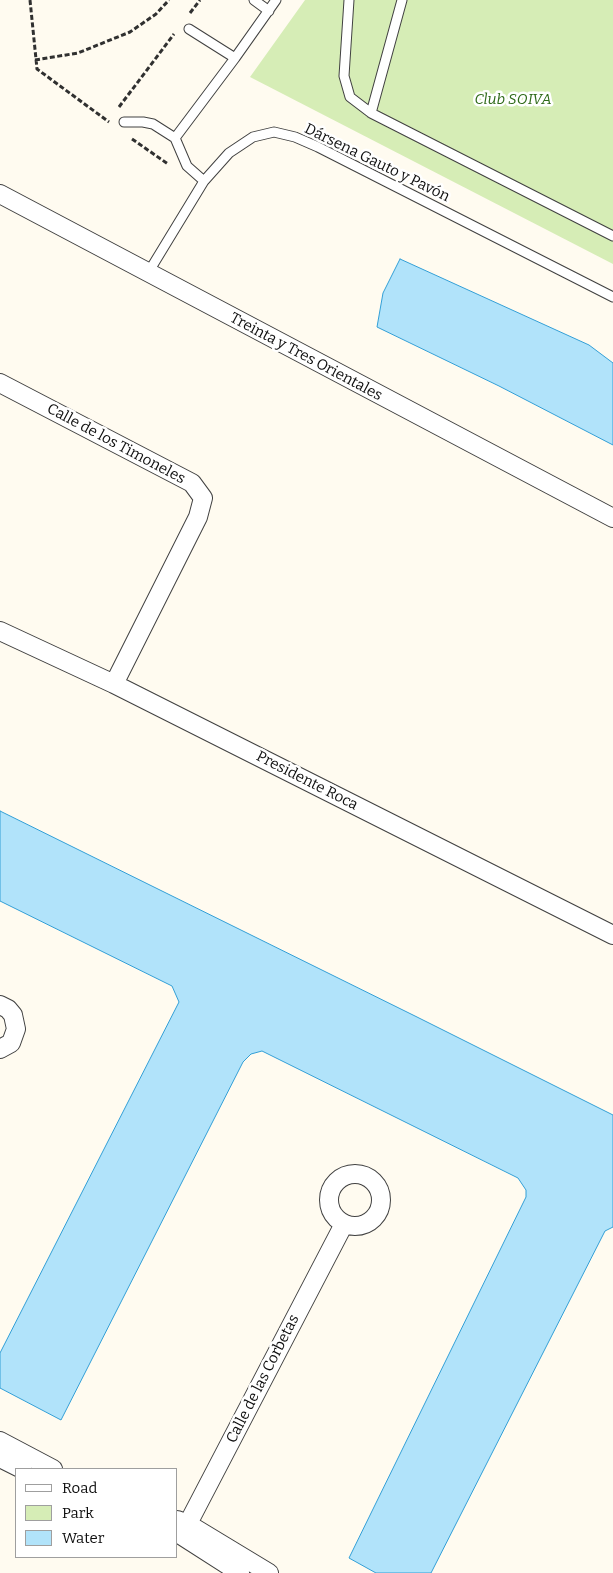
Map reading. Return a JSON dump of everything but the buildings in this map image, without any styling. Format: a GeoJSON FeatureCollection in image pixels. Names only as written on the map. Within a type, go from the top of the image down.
{"type":"FeatureCollection","features":[{"type":"Feature","properties":{"kind":"street","name":"Treinta y Tres Orientales"},"geometry":{"type":"LineString","coordinates":[[0,194],[148,274],[613,518]]}},
{"type":"Feature","properties":{"kind":"street","name":"Calle de los Timoneles"},"geometry":{"type":"LineString","coordinates":[[0,383],[192,483],[203,498],[198,517],[114,684]]}},
{"type":"Feature","properties":{"kind":"street","name":"Presidente Roca"},"geometry":{"type":"LineString","coordinates":[[0,631],[114,684],[613,935]]}},
{"type":"Feature","properties":{"kind":"street"},"geometry":{"type":"LineString","coordinates":[[0,1005],[8,1009],[13,1015],[16,1029],[11,1043],[0,1050]]}},
{"type":"Feature","properties":{"kind":"street","name":"Calle de las Corbetas"},"geometry":{"type":"LineString","coordinates":[[181,1528],[344,1224]]}},
{"type":"Feature","properties":{"kind":"street"},"geometry":{"type":"LineString","coordinates":[[3,1454],[21,1468]]}},
{"type":"Feature","properties":{"kind":"street"},"geometry":{"type":"LineString","coordinates":[[3,1454],[50,1468]]}},
{"type":"Feature","properties":{"kind":"street"},"geometry":{"type":"LineString","coordinates":[[181,1528],[240,1573]]}},
{"type":"Feature","properties":{"kind":"street"},"geometry":{"type":"LineString","coordinates":[[181,1528],[269,1573]]}},
{"type":"Feature","properties":{"kind":"lane"},"geometry":{"type":"LineString","coordinates":[[254,0],[269,11]]}},
{"type":"Feature","properties":{"kind":"lane"},"geometry":{"type":"LineString","coordinates":[[175,138],[276,0]]}},
{"type":"Feature","properties":{"kind":"lane"},"geometry":{"type":"LineString","coordinates":[[349,0],[344,76],[350,97],[371,113],[613,236]]}},
{"type":"Feature","properties":{"kind":"lane"},"geometry":{"type":"LineString","coordinates":[[371,113],[402,0]]}},
{"type":"Feature","properties":{"kind":"lane"},"geometry":{"type":"LineString","coordinates":[[189,29],[235,58]]}},
{"type":"Feature","properties":{"kind":"lane"},"geometry":{"type":"LineString","coordinates":[[120,125],[143,122],[153,124],[175,138],[187,166],[204,180]]}},
{"type":"Feature","properties":{"kind":"lane","name":"Dársena Gauto y Pavón"},"geometry":{"type":"LineString","coordinates":[[148,274],[204,180],[230,153],[253,137],[274,132],[295,137],[613,298]]}},
{"type":"Feature","properties":{"kind":"path"},"geometry":{"type":"LineString","coordinates":[[30,0],[36,70],[120,125]]}},
{"type":"Feature","properties":{"kind":"path"},"geometry":{"type":"LineString","coordinates":[[35,60],[78,53],[130,32],[156,14],[169,0]]}},
{"type":"Feature","properties":{"kind":"path"},"geometry":{"type":"LineString","coordinates":[[189,15],[200,0]]}},
{"type":"Feature","properties":{"kind":"path"},"geometry":{"type":"LineString","coordinates":[[114,114],[177,30]]}},
{"type":"Feature","properties":{"kind":"path"},"geometry":{"type":"LineString","coordinates":[[124,133],[173,168]]}},
{"type":"Feature","properties":{"kind":"green space","name":"Club SOIVA"},"geometry":{"type":"Polygon","coordinates":[[[305,0],[613,0],[613,264],[250,77],[305,0]]]}},
{"type":"Feature","properties":{"kind":"water"},"geometry":{"type":"Polygon","coordinates":[[[400,259],[589,345],[613,363],[613,445],[499,386],[377,327],[383,293],[400,259]]]}},
{"type":"Feature","properties":{"kind":"water"},"geometry":{"type":"Polygon","coordinates":[[[0,811],[613,1115],[613,1227],[605,1231],[431,1573],[376,1573],[349,1558],[526,1197],[526,1190],[518,1178],[262,1051],[251,1054],[243,1062],[61,1420],[0,1388],[0,1353],[179,1002],[172,986],[0,901],[0,811]]]}}]}
